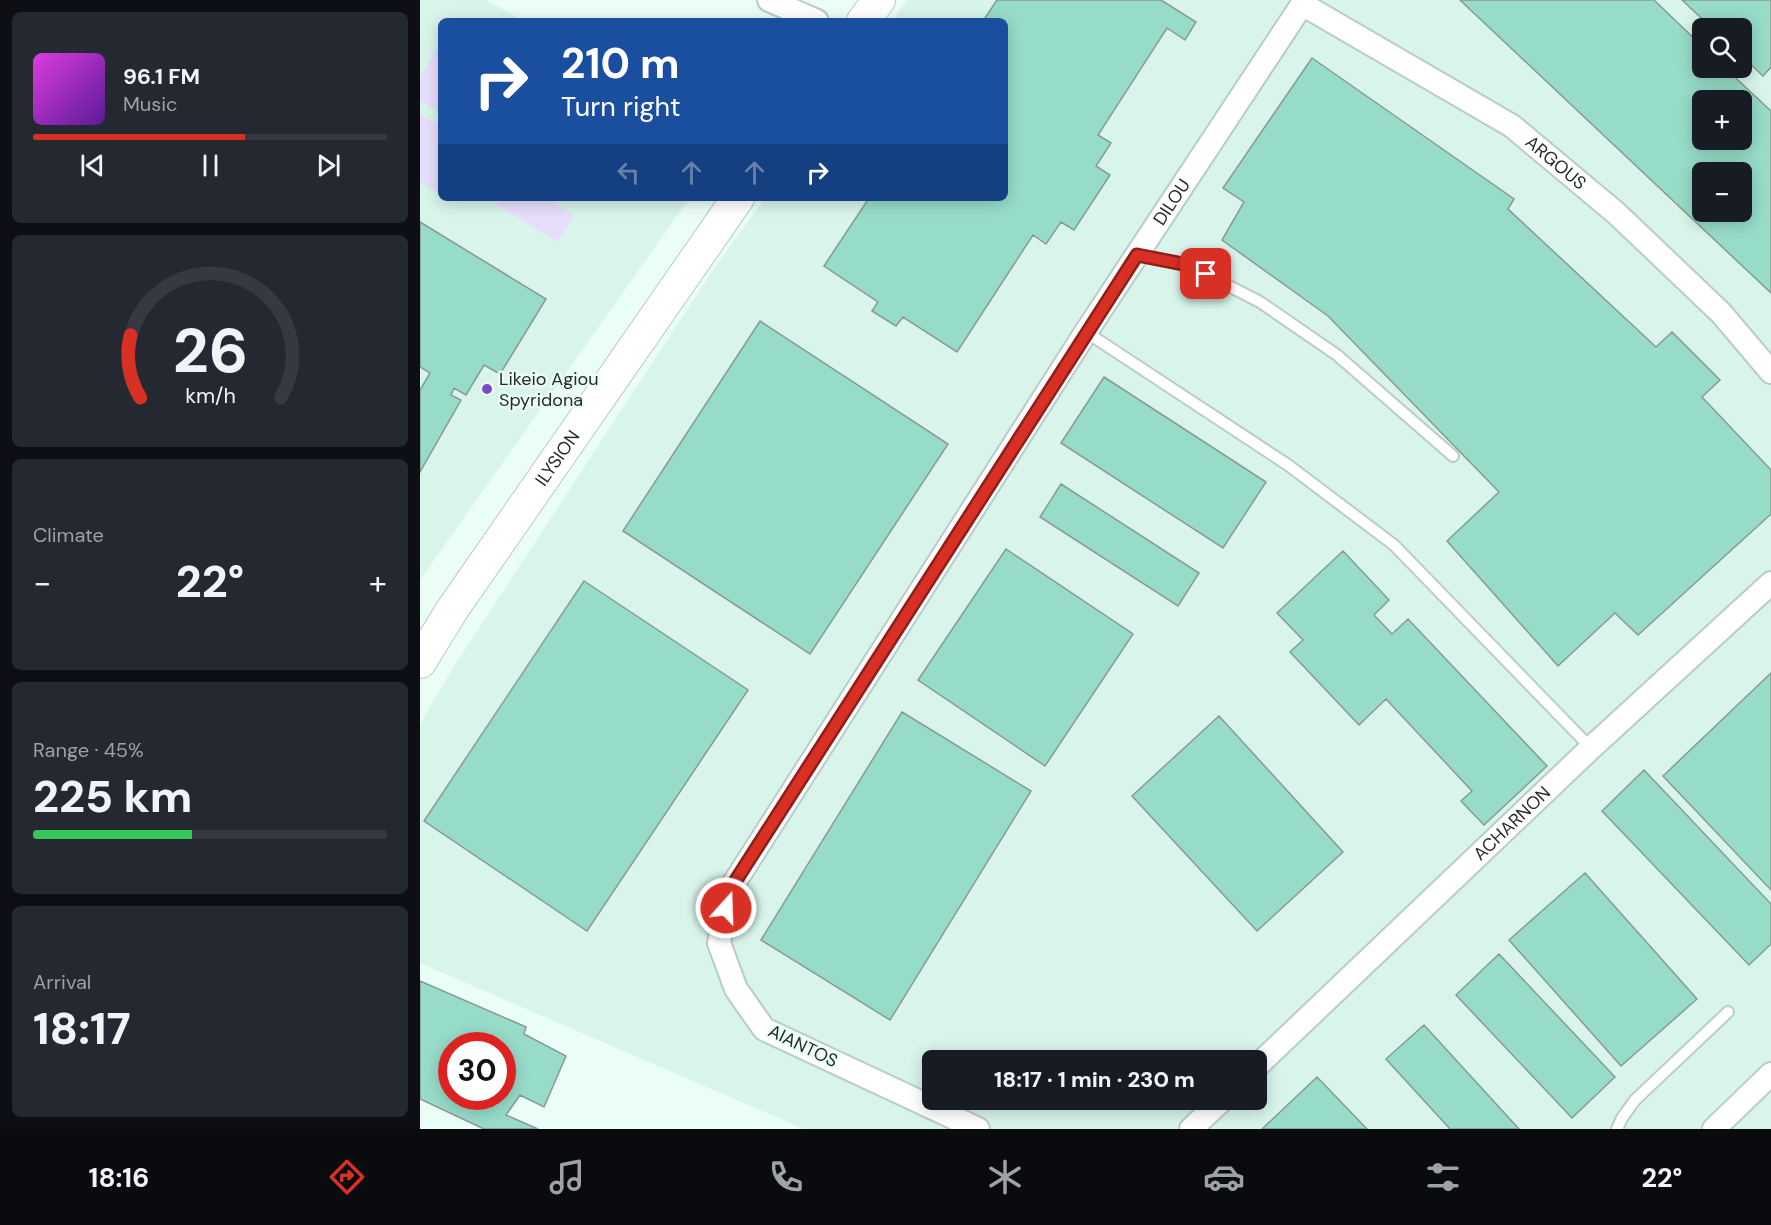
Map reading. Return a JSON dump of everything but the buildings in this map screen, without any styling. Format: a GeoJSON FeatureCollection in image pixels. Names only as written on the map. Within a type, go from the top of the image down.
{"type":"FeatureCollection","features":[{"type":"Feature","properties":{"kind":"street"},"geometry":{"type":"LineString","coordinates":[[770,0],[810,18]]}},
{"type":"Feature","properties":{"kind":"street"},"geometry":{"type":"LineString","coordinates":[[865,18],[879,0]]}},
{"type":"Feature","properties":{"kind":"street","name":"DILOU"},"geometry":{"type":"LineString","coordinates":[[729,891],[1086,332],[1303,2]]}},
{"type":"Feature","properties":{"kind":"street","name":"ARGOUS"},"geometry":{"type":"LineString","coordinates":[[1303,2],[1512,126],[1616,213],[1720,313],[1771,372]]}},
{"type":"Feature","properties":{"kind":"street","name":"ILYSION"},"geometry":{"type":"LineString","coordinates":[[420,662],[459,601],[736,201]]}},
{"type":"Feature","properties":{"kind":"street","name":"ACHARNON"},"geometry":{"type":"LineString","coordinates":[[1267,1057],[1592,748],[1771,583]]}},
{"type":"Feature","properties":{"kind":"street","name":"AIANTOS"},"geometry":{"type":"LineString","coordinates":[[729,891],[719,943],[736,989],[764,1029],[978,1129]]}},
{"type":"Feature","properties":{"kind":"street"},"geometry":{"type":"LineString","coordinates":[[1714,1129],[1771,1074]]}},
{"type":"Feature","properties":{"kind":"street"},"geometry":{"type":"LineString","coordinates":[[1191,1129],[1211,1110]]}},
{"type":"Feature","properties":{"kind":"lane"},"geometry":{"type":"LineString","coordinates":[[1137,255],[1188,265],[1260,302],[1337,354],[1453,456]]}},
{"type":"Feature","properties":{"kind":"lane"},"geometry":{"type":"LineString","coordinates":[[1086,332],[1288,465],[1394,545],[1592,748]]}},
{"type":"Feature","properties":{"kind":"lane"},"geometry":{"type":"LineString","coordinates":[[1617,1129],[1635,1100],[1728,1012]]}},
{"type":"Feature","properties":{"kind":"shaded area","name":"Likeio Agiou Spyridona"},"geometry":{"type":"Polygon","coordinates":[[[420,0],[486,0],[519,18],[438,18],[438,201],[690,201],[420,580],[420,0]]]}},
{"type":"Feature","properties":{"kind":"shaded area"},"geometry":{"type":"Polygon","coordinates":[[[907,0],[1771,0],[1771,1129],[804,1129],[420,963],[420,724],[453,668],[715,267],[763,201],[1008,201],[1008,18],[894,18],[907,0]]]}},
{"type":"Feature","properties":{"kind":"shaded area"},"geometry":{"type":"Polygon","coordinates":[[[438,46],[438,111],[420,101],[420,78],[438,46]]]}},
{"type":"Feature","properties":{"kind":"shaded area"},"geometry":{"type":"Polygon","coordinates":[[[420,115],[438,125],[438,192],[420,182],[420,115]]]}},
{"type":"Feature","properties":{"kind":"shaded area"},"geometry":{"type":"Polygon","coordinates":[[[498,201],[552,201],[574,215],[557,242],[496,204],[498,201]]]}},
{"type":"Feature","properties":{"kind":"place","name":"Likeio Agiou Spyridona"},"geometry":{"type":"Point","coordinates":[487,389]}},
{"type":"Feature","properties":{"kind":"route"},"geometry":{"type":"LineString","coordinates":[[726,908],[729,891],[1137,255],[1188,265],[1206,274]]}}]}
